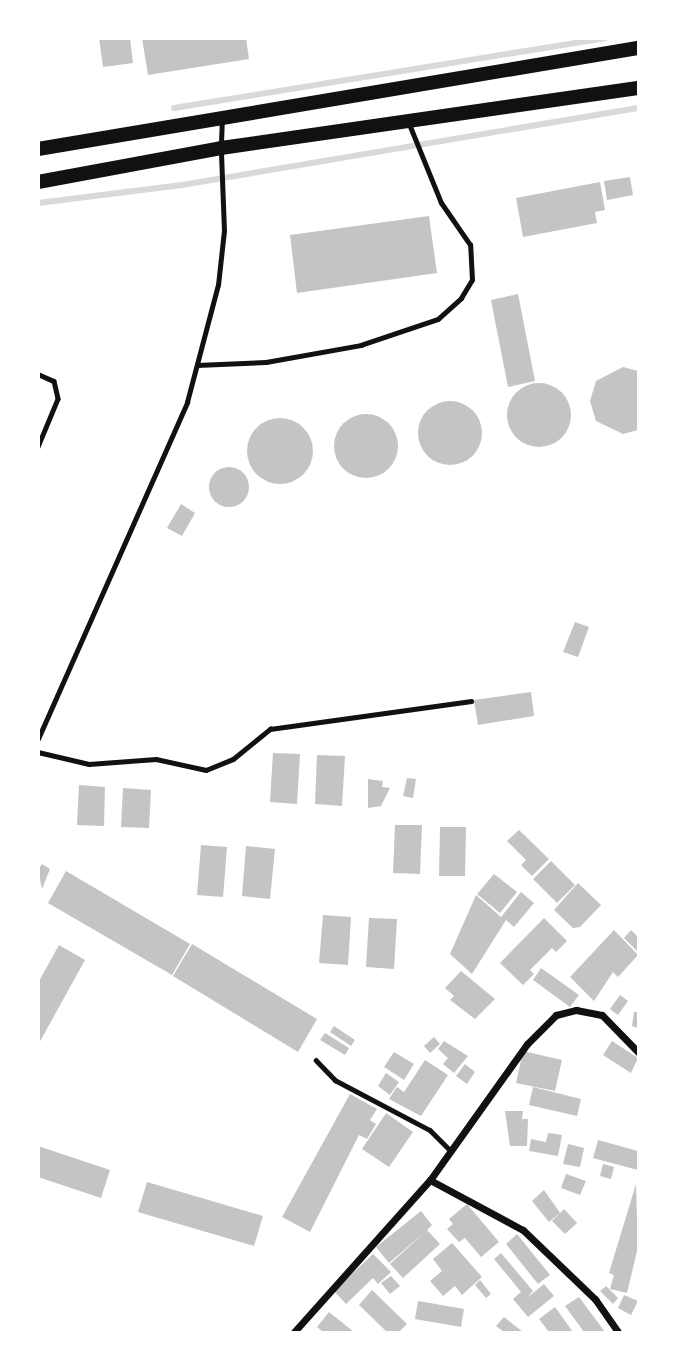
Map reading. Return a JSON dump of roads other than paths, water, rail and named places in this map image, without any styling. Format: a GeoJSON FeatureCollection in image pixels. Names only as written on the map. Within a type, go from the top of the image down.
{"type":"FeatureCollection","features":[{"type":"Feature","properties":{"kind":"main road"},"geometry":{"type":"LineString","coordinates":[[38,149],[639,48]]}},
{"type":"Feature","properties":{"kind":"main road"},"geometry":{"type":"LineString","coordinates":[[38,182],[221,148],[410,124],[639,88]]}},
{"type":"Feature","properties":{"kind":"street"},"geometry":{"type":"LineString","coordinates":[[294,1332],[430,1180],[527,1044],[556,1014],[576,1010],[602,1015],[639,1052]]}},
{"type":"Feature","properties":{"kind":"street"},"geometry":{"type":"LineString","coordinates":[[430,1180],[523,1230],[595,1299],[618,1332]]}},
{"type":"Feature","properties":{"kind":"lane"},"geometry":{"type":"LineString","coordinates":[[38,739],[187,402],[218,285],[224,231],[222,118]]}},
{"type":"Feature","properties":{"kind":"lane"},"geometry":{"type":"LineString","coordinates":[[197,365],[266,362],[361,345],[438,320],[461,298],[472,280],[470,245],[441,203],[410,124]]}},
{"type":"Feature","properties":{"kind":"lane"},"geometry":{"type":"LineString","coordinates":[[38,374],[54,381],[58,399],[38,447]]}},
{"type":"Feature","properties":{"kind":"lane"},"geometry":{"type":"LineString","coordinates":[[38,752],[89,764],[156,759],[206,770],[233,760],[270,729],[471,701]]}},
{"type":"Feature","properties":{"kind":"lane"},"geometry":{"type":"LineString","coordinates":[[316,1060],[335,1080],[430,1130],[451,1151]]}},
{"type":"Feature","properties":{"kind":"waterway"},"geometry":{"type":"LineString","coordinates":[[174,108],[605,38]]}},
{"type":"Feature","properties":{"kind":"waterway"},"geometry":{"type":"LineString","coordinates":[[38,203],[182,185],[638,108]]}}]}
